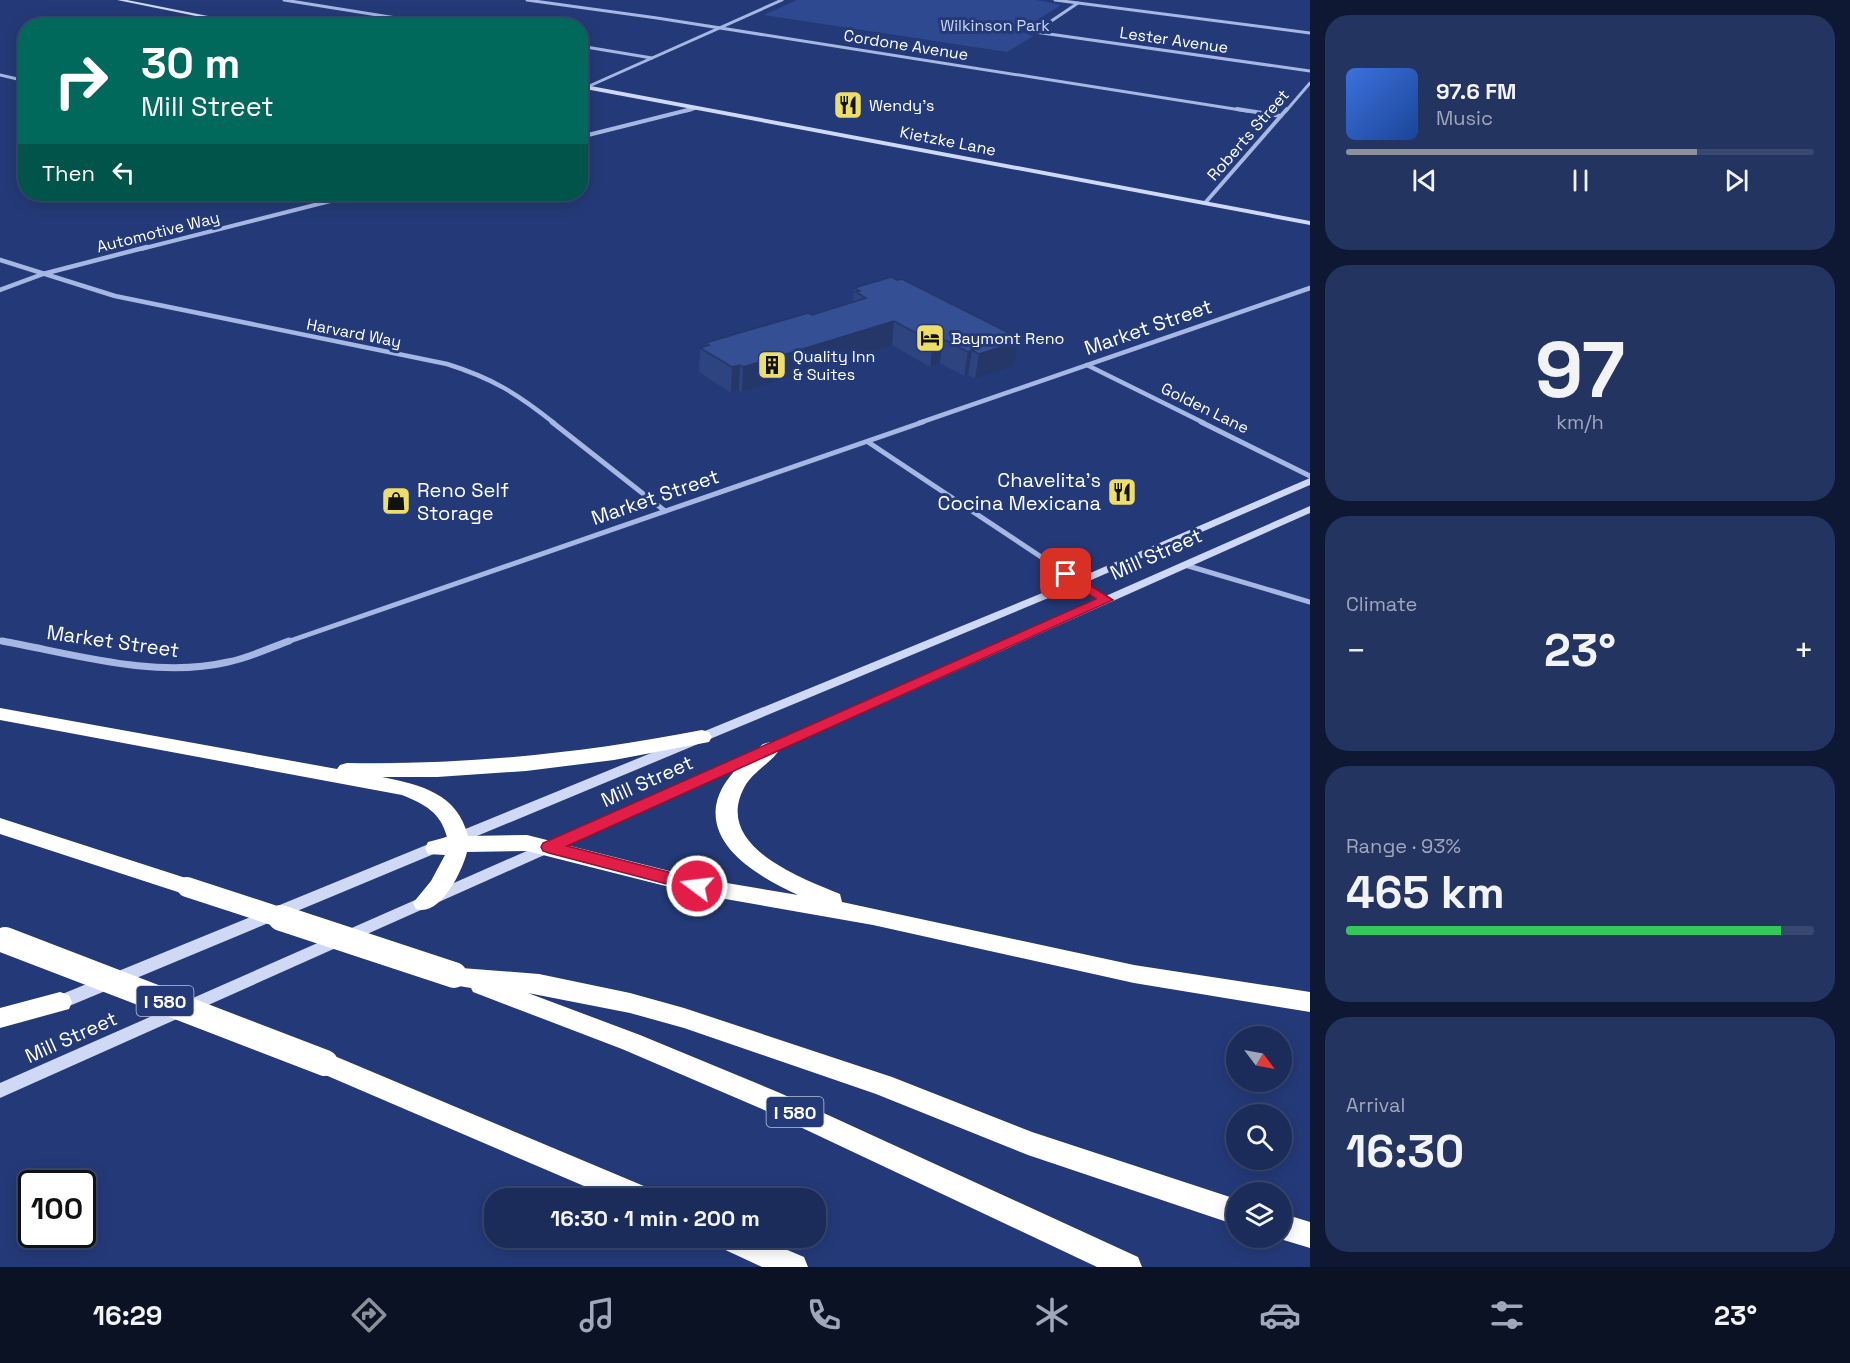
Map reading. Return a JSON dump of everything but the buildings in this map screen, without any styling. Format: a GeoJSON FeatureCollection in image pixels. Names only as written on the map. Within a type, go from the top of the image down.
{"type":"FeatureCollection","features":[{"type":"Feature","properties":{"kind":"highway"},"geometry":{"type":"LineString","coordinates":[[0,714],[417,792],[433,800],[446,811],[452,819],[459,841],[456,859],[450,874],[439,889],[424,903]]}},
{"type":"Feature","properties":{"kind":"highway"},"geometry":{"type":"LineString","coordinates":[[256,763],[350,770],[482,768],[593,757],[702,737]]}},
{"type":"Feature","properties":{"kind":"highway"},"geometry":{"type":"LineString","coordinates":[[771,749],[737,782],[730,796],[728,818],[737,843],[748,855],[774,873],[873,916]]}},
{"type":"Feature","properties":{"kind":"highway","name":"I 580"},"geometry":{"type":"LineString","coordinates":[[0,826],[458,976],[631,1042],[771,1101],[1128,1267]]}},
{"type":"Feature","properties":{"kind":"highway"},"geometry":{"type":"LineString","coordinates":[[436,848],[459,841],[505,842],[549,847],[697,886],[873,916],[1134,974],[1310,1002]]}},
{"type":"Feature","properties":{"kind":"highway","name":"I 580"},"geometry":{"type":"LineString","coordinates":[[2,939],[325,1063],[618,1188]]}},
{"type":"Feature","properties":{"kind":"highway"},"geometry":{"type":"LineString","coordinates":[[458,976],[540,984],[630,1003],[684,1018],[883,1085],[1028,1143],[1226,1209]]}},
{"type":"Feature","properties":{"kind":"highway"},"geometry":{"type":"LineString","coordinates":[[0,1018],[60,1002]]}},
{"type":"Feature","properties":{"kind":"highway"},"geometry":{"type":"LineString","coordinates":[[1292,1229],[1310,1235]]}},
{"type":"Feature","properties":{"kind":"highway"},"geometry":{"type":"LineString","coordinates":[[751,1248],[794,1267]]}},
{"type":"Feature","properties":{"kind":"main road"},"geometry":{"type":"LineString","coordinates":[[119,0],[214,18]]}},
{"type":"Feature","properties":{"kind":"main road","name":"Kietzke Lane"},"geometry":{"type":"LineString","coordinates":[[588,88],[1310,223]]}},
{"type":"Feature","properties":{"kind":"main road","name":"Mill Street"},"geometry":{"type":"LineString","coordinates":[[459,841],[702,737],[1078,582],[1310,481]]}},
{"type":"Feature","properties":{"kind":"main road","name":"Mill Street"},"geometry":{"type":"LineString","coordinates":[[0,1091],[1310,509]]}},
{"type":"Feature","properties":{"kind":"main road","name":"Mill Street"},"geometry":{"type":"LineString","coordinates":[[0,1028],[436,848]]}},
{"type":"Feature","properties":{"kind":"street"},"geometry":{"type":"LineString","coordinates":[[284,0],[396,18]]}},
{"type":"Feature","properties":{"kind":"street","name":"Cordone Avenue"},"geometry":{"type":"LineString","coordinates":[[527,0],[1281,116]]}},
{"type":"Feature","properties":{"kind":"street"},"geometry":{"type":"LineString","coordinates":[[588,85],[782,0]]}},
{"type":"Feature","properties":{"kind":"street"},"geometry":{"type":"LineString","coordinates":[[1055,0],[1310,33]]}},
{"type":"Feature","properties":{"kind":"street","name":"Lester Avenue"},"geometry":{"type":"LineString","coordinates":[[1078,3],[1035,32],[1310,71]]}},
{"type":"Feature","properties":{"kind":"street"},"geometry":{"type":"LineString","coordinates":[[588,47],[652,58]]}},
{"type":"Feature","properties":{"kind":"street"},"geometry":{"type":"LineString","coordinates":[[0,75],[18,79]]}},
{"type":"Feature","properties":{"kind":"street","name":"Roberts Street"},"geometry":{"type":"LineString","coordinates":[[1205,203],[1310,83]]}},
{"type":"Feature","properties":{"kind":"street"},"geometry":{"type":"LineString","coordinates":[[588,135],[696,108]]}},
{"type":"Feature","properties":{"kind":"street","name":"Automotive Way"},"geometry":{"type":"LineString","coordinates":[[0,290],[43,273],[330,201]]}},
{"type":"Feature","properties":{"kind":"street","name":"Harvard Way"},"geometry":{"type":"LineString","coordinates":[[0,260],[115,296],[447,364],[477,373],[516,393],[665,511]]}},
{"type":"Feature","properties":{"kind":"street","name":"Market Street"},"geometry":{"type":"LineString","coordinates":[[0,641],[176,668],[207,667],[229,662],[1310,288]]}},
{"type":"Feature","properties":{"kind":"street","name":"Golden Lane"},"geometry":{"type":"LineString","coordinates":[[1087,365],[1310,476]]}},
{"type":"Feature","properties":{"kind":"street"},"geometry":{"type":"LineString","coordinates":[[868,441],[1106,600]]}},
{"type":"Feature","properties":{"kind":"street"},"geometry":{"type":"LineString","coordinates":[[1185,565],[1310,602]]}},
{"type":"Feature","properties":{"kind":"green space","name":"Wilkinson Park"},"geometry":{"type":"Polygon","coordinates":[[[797,0],[1036,0],[1061,5],[1023,29],[1021,32],[1033,36],[1007,52],[764,15],[797,0]]]}},
{"type":"Feature","properties":{"kind":"place","name":"Wendy's"},"geometry":{"type":"Point","coordinates":[848,105]}},
{"type":"Feature","properties":{"kind":"place","name":"Baymont Reno"},"geometry":{"type":"Point","coordinates":[930,338]}},
{"type":"Feature","properties":{"kind":"place","name":"Quality Inn & Suites"},"geometry":{"type":"Point","coordinates":[772,365]}},
{"type":"Feature","properties":{"kind":"place","name":"Chavelita's Cocina Mexicana"},"geometry":{"type":"Point","coordinates":[1122,492]}},
{"type":"Feature","properties":{"kind":"place","name":"Reno Self Storage"},"geometry":{"type":"Point","coordinates":[396,501]}},
{"type":"Feature","properties":{"kind":"route"},"geometry":{"type":"LineString","coordinates":[[697,886],[549,847],[1106,600],[1066,574]]}}]}
